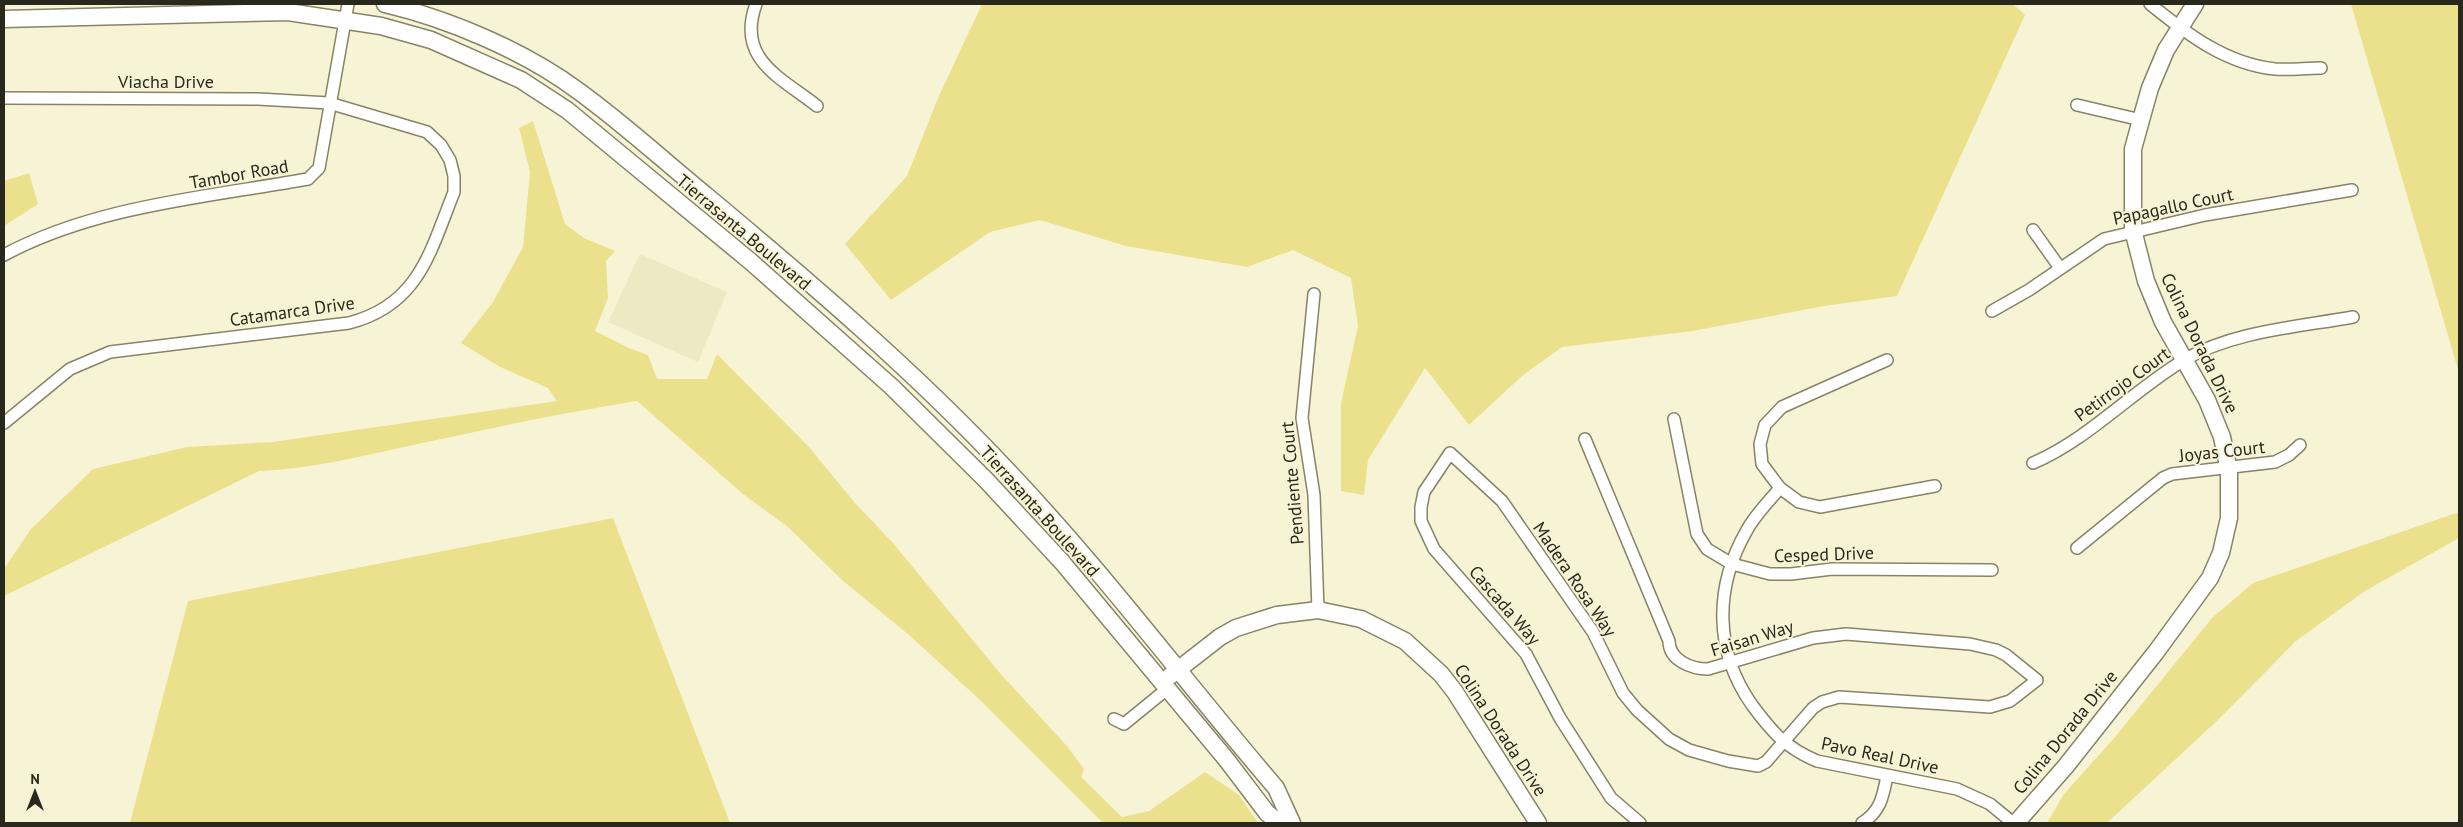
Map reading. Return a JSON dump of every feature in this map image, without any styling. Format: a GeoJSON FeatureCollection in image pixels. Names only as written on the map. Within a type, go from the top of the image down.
{"type":"FeatureCollection","features":[{"type":"Feature","properties":{"kind":"main road","name":"Tierrasanta Boulevard"},"geometry":{"type":"LineString","coordinates":[[385,4],[437,19],[530,60],[578,90],[767,246],[895,360],[1006,468],[1062,529],[1276,788],[1292,823]]}},
{"type":"Feature","properties":{"kind":"main road","name":"Colina Dorada Drive"},"geometry":{"type":"LineString","coordinates":[[2014,823],[2066,766],[2156,652],[2210,578],[2220,553],[2229,518],[2228,467],[2222,437],[2207,400],[2163,322],[2146,281],[2133,230],[2133,149],[2150,88],[2166,50],[2195,4]]}},
{"type":"Feature","properties":{"kind":"main road","name":"Tierrasanta Boulevard"},"geometry":{"type":"LineString","coordinates":[[4,19],[347,11],[381,26],[431,40],[521,80],[567,110],[750,261],[892,387],[986,480],[1062,562],[1267,813],[1279,823]]}},
{"type":"Feature","properties":{"kind":"main road"},"geometry":{"type":"LineString","coordinates":[[821,323],[843,331],[871,357],[881,363],[895,360]]}},
{"type":"Feature","properties":{"kind":"main road","name":"Colina Dorada Drive"},"geometry":{"type":"LineString","coordinates":[[1165,686],[1178,670],[1220,637],[1236,628],[1277,615],[1318,610],[1360,619],[1405,641],[1441,674],[1538,823]]}},
{"type":"Feature","properties":{"kind":"street"},"geometry":{"type":"LineString","coordinates":[[756,4],[752,14],[753,49],[763,64],[817,106]]}},
{"type":"Feature","properties":{"kind":"street"},"geometry":{"type":"LineString","coordinates":[[2150,4],[2180,28],[2222,54],[2249,64],[2276,69],[2321,68]]}},
{"type":"Feature","properties":{"kind":"street","name":"Tambor Road"},"geometry":{"type":"LineString","coordinates":[[4,255],[60,229],[117,213],[308,179],[319,168],[329,103],[347,11]]}},
{"type":"Feature","properties":{"kind":"street","name":"Viacha Drive"},"geometry":{"type":"LineString","coordinates":[[4,98],[258,99],[329,103]]}},
{"type":"Feature","properties":{"kind":"street","name":"Catamarca Drive"},"geometry":{"type":"LineString","coordinates":[[4,423],[70,369],[98,355],[122,349],[349,323],[372,316],[401,297],[422,271],[454,192],[454,176],[450,160],[441,145],[427,132],[329,103]]}},
{"type":"Feature","properties":{"kind":"street"},"geometry":{"type":"LineString","coordinates":[[2077,105],[2141,120]]}},
{"type":"Feature","properties":{"kind":"street","name":"Papagallo Court"},"geometry":{"type":"LineString","coordinates":[[1992,311],[2104,239],[2133,230],[2204,215],[2352,190]]}},
{"type":"Feature","properties":{"kind":"street"},"geometry":{"type":"LineString","coordinates":[[2032,230],[2060,268]]}},
{"type":"Feature","properties":{"kind":"street","name":"Pendiente Court"},"geometry":{"type":"LineString","coordinates":[[1314,294],[1302,418],[1314,495],[1318,610]]}},
{"type":"Feature","properties":{"kind":"street","name":"Petirrojo Court"},"geometry":{"type":"LineString","coordinates":[[2032,463],[2059,452],[2184,360],[2235,339],[2353,317]]}},
{"type":"Feature","properties":{"kind":"street"},"geometry":{"type":"LineString","coordinates":[[1887,360],[1782,407],[1765,425],[1760,444],[1762,464],[1780,488],[1799,502],[1820,506],[1935,486]]}},
{"type":"Feature","properties":{"kind":"street","name":"Cesped Drive"},"geometry":{"type":"LineString","coordinates":[[1674,419],[1697,534],[1707,549],[1732,564],[1770,574],[1790,574],[1832,569],[1992,570]]}},
{"type":"Feature","properties":{"kind":"street","name":"Faisan Way"},"geometry":{"type":"LineString","coordinates":[[1585,439],[1670,641],[1670,647],[1679,661],[1697,669],[1730,664],[1813,638],[1846,634],[1970,644],[1996,650],[2006,655],[2037,680]]}},
{"type":"Feature","properties":{"kind":"street","name":"Joyas Court"},"geometry":{"type":"LineString","coordinates":[[2077,548],[2163,478],[2172,474],[2275,462],[2289,455],[2300,444]]}},
{"type":"Feature","properties":{"kind":"street","name":"Madera Rosa Way"},"geometry":{"type":"LineString","coordinates":[[1450,453],[1502,501],[1593,632],[1623,693],[1637,710],[1670,739],[1688,750],[1728,762],[1758,766],[1766,762],[1813,708],[1822,702],[1839,697],[1990,707],[2010,702],[2037,680]]}},
{"type":"Feature","properties":{"kind":"street","name":"Cascada Way"},"geometry":{"type":"LineString","coordinates":[[1450,453],[1424,492],[1421,507],[1421,521],[1434,549],[1526,654],[1560,718],[1611,798],[1640,823]]}},
{"type":"Feature","properties":{"kind":"street","name":"Pavo Real Drive"},"geometry":{"type":"LineString","coordinates":[[1780,488],[1748,527],[1738,545],[1725,586],[1722,627],[1730,664],[1738,686],[1769,728],[1784,743],[1797,752],[1817,761],[1957,790],[1990,804],[2014,823]]}},
{"type":"Feature","properties":{"kind":"street"},"geometry":{"type":"LineString","coordinates":[[1114,719],[1124,724],[1165,686]]}},
{"type":"Feature","properties":{"kind":"street"},"geometry":{"type":"LineString","coordinates":[[1862,823],[1873,816],[1881,804],[1887,776]]}},
{"type":"Feature","properties":{"kind":"shaded area"},"geometry":{"type":"Polygon","coordinates":[[[982,4],[2013,4],[2025,15],[1897,296],[1824,306],[1693,331],[1562,347],[1522,376],[1469,425],[1425,368],[1368,460],[1364,495],[1341,491],[1341,403],[1358,326],[1351,278],[1293,250],[1247,267],[1126,246],[1040,220],[990,232],[891,300],[845,244],[907,176],[938,98],[982,4]]]}},
{"type":"Feature","properties":{"kind":"shaded area"},"geometry":{"type":"Polygon","coordinates":[[[2351,4],[2459,4],[2459,373],[2351,4]]]}},
{"type":"Feature","properties":{"kind":"shaded area"},"geometry":{"type":"Polygon","coordinates":[[[533,121],[565,224],[584,238],[615,251],[606,261],[608,298],[595,331],[648,355],[657,379],[707,379],[717,354],[809,447],[855,503],[893,543],[999,672],[1066,745],[1084,769],[1081,777],[1122,817],[1149,811],[1205,772],[1239,795],[1258,823],[1103,823],[980,700],[909,635],[842,580],[788,527],[743,494],[637,401],[336,461],[298,468],[259,471],[4,596],[4,569],[31,529],[93,469],[187,447],[273,442],[557,401],[548,388],[500,367],[461,343],[493,302],[523,247],[530,172],[519,128],[533,121]]]}},
{"type":"Feature","properties":{"kind":"shaded area"},"geometry":{"type":"Polygon","coordinates":[[[29,173],[38,204],[4,226],[4,181],[29,173]]]}},
{"type":"Feature","properties":{"kind":"shaded area"},"geometry":{"type":"Polygon","coordinates":[[[640,254],[727,292],[698,362],[608,322],[640,254]]]}},
{"type":"Feature","properties":{"kind":"shaded area"},"geometry":{"type":"Polygon","coordinates":[[[2459,512],[2459,538],[2365,591],[2296,641],[2220,718],[2107,823],[2047,823],[2064,794],[2115,737],[2212,618],[2253,583],[2459,512]]]}},
{"type":"Feature","properties":{"kind":"shaded area"},"geometry":{"type":"Polygon","coordinates":[[[613,518],[730,823],[130,823],[188,601],[613,518]]]}}]}
